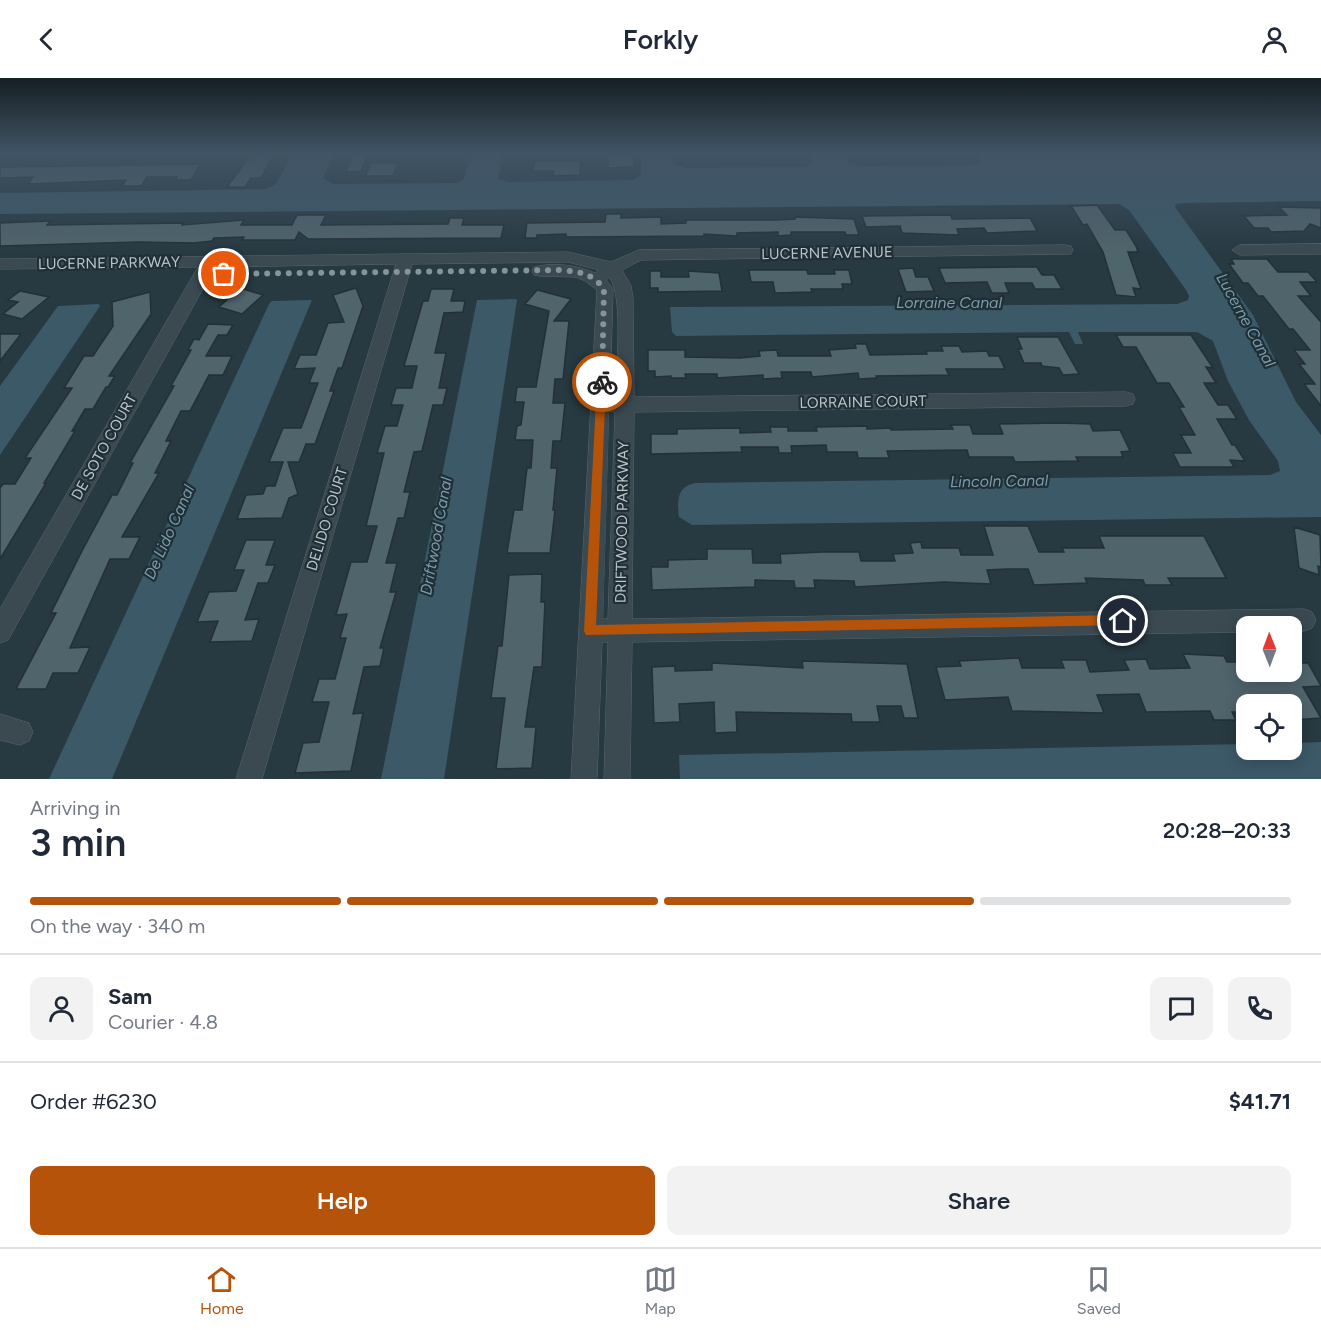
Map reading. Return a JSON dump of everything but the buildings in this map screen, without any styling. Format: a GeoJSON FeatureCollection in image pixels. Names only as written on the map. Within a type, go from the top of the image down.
{"type":"FeatureCollection","features":[{"type":"Feature","properties":{"kind":"street"},"geometry":{"type":"LineString","coordinates":[[1240,250],[1321,249]]}},
{"type":"Feature","properties":{"kind":"street","name":"LUCERNE AVENUE"},"geometry":{"type":"LineString","coordinates":[[604,274],[639,255],[653,254],[1065,250]]}},
{"type":"Feature","properties":{"kind":"street","name":"LUCERNE PARKWAY"},"geometry":{"type":"LineString","coordinates":[[3,268],[405,266],[561,270],[604,274]]}},
{"type":"Feature","properties":{"kind":"street","name":"DELIDO COURT"},"geometry":{"type":"LineString","coordinates":[[249,779],[405,266]]}},
{"type":"Feature","properties":{"kind":"street","name":"DE SOTO COURT"},"geometry":{"type":"LineString","coordinates":[[0,632],[206,268]]}},
{"type":"Feature","properties":{"kind":"street","name":"DRIFTWOOD PARKWAY"},"geometry":{"type":"LineString","coordinates":[[584,779],[601,406],[604,274],[623,281],[626,290],[617,779]]}},
{"type":"Feature","properties":{"kind":"street","name":"LORRAINE COURT"},"geometry":{"type":"LineString","coordinates":[[601,406],[1126,399]]}},
{"type":"Feature","properties":{"kind":"street"},"geometry":{"type":"LineString","coordinates":[[590,631],[1304,620]]}},
{"type":"Feature","properties":{"kind":"water"},"geometry":{"type":"Polygon","coordinates":[[[271,187],[1321,187],[1321,201],[1184,203],[1176,204],[1175,207],[1253,315],[1296,402],[1321,435],[1321,517],[692,525],[679,517],[678,500],[682,491],[685,487],[696,483],[1270,475],[1280,471],[1278,461],[1249,420],[1228,381],[1213,341],[1197,332],[1078,332],[1083,344],[1075,344],[1069,332],[676,336],[672,332],[670,307],[1177,304],[1188,300],[1186,290],[1129,210],[1119,204],[0,214],[0,193],[266,189],[271,187]]]}},
{"type":"Feature","properties":{"kind":"water","name":"De Lido Canal"},"geometry":{"type":"Polygon","coordinates":[[[312,300],[112,779],[49,779],[269,304],[272,301],[312,300]]]}},
{"type":"Feature","properties":{"kind":"water","name":"Driftwood Canal"},"geometry":{"type":"Polygon","coordinates":[[[477,300],[517,300],[444,779],[381,779],[477,300]]]}},
{"type":"Feature","properties":{"kind":"water"},"geometry":{"type":"Polygon","coordinates":[[[99,304],[100,306],[0,455],[0,386],[58,306],[99,304]]]}},
{"type":"Feature","properties":{"kind":"water"},"geometry":{"type":"Polygon","coordinates":[[[1321,742],[1321,779],[680,779],[679,755],[1236,744],[1236,760],[1302,760],[1302,743],[1321,742]]]}},
{"type":"Feature","properties":{"kind":"way so far"},"geometry":{"type":"LineString","coordinates":[[224,274],[561,270],[584,272],[597,279],[604,289],[602,382]]}},
{"type":"Feature","properties":{"kind":"route"},"geometry":{"type":"LineString","coordinates":[[602,382],[590,631],[1123,621]]}},
{"type":"Feature","properties":{"kind":"water label","name":"Lorraine Canal"},"geometry":{"type":"Point","coordinates":[949,302]}},
{"type":"Feature","properties":{"kind":"water label","name":"Lucerne Canal"},"geometry":{"type":"Point","coordinates":[1246,320]}},
{"type":"Feature","properties":{"kind":"water label","name":"Lincoln Canal"},"geometry":{"type":"Point","coordinates":[999,481]}}]}
